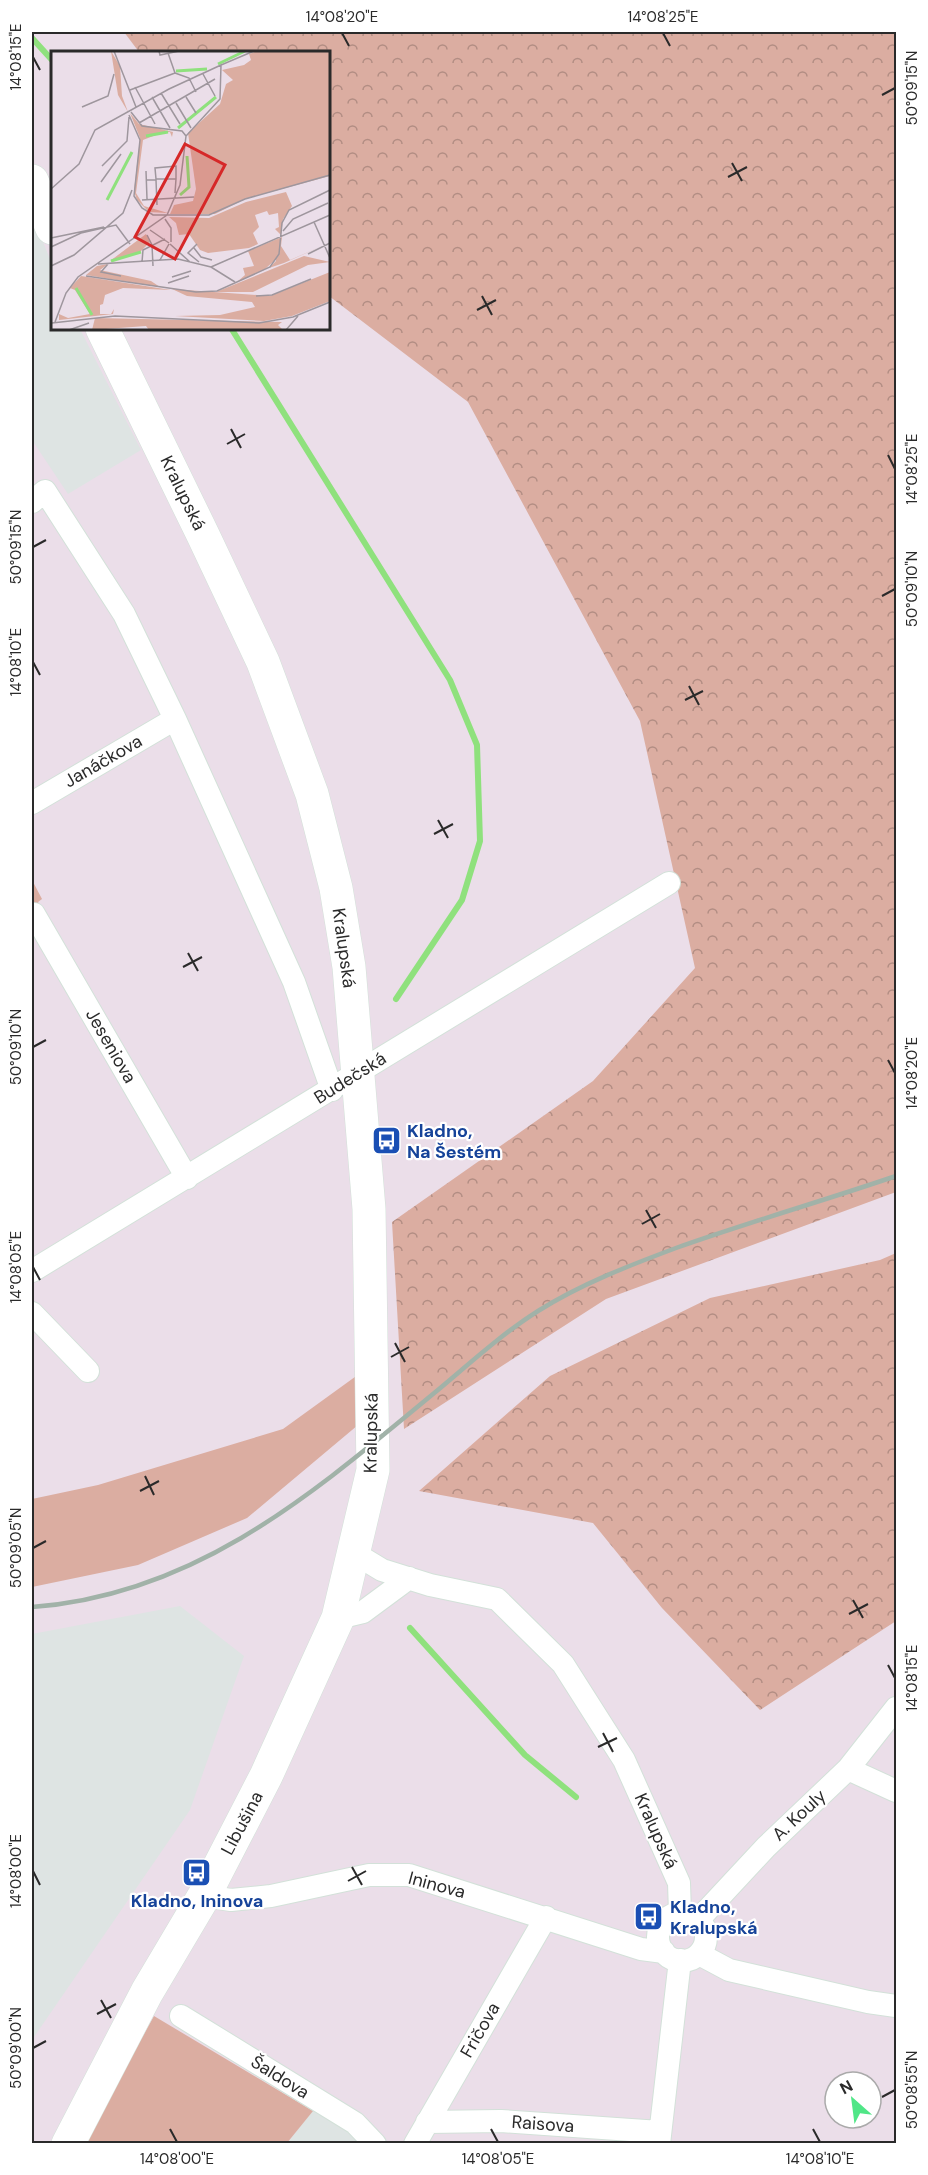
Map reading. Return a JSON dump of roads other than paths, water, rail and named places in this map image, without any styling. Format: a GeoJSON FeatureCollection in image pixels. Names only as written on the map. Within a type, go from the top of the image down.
{"type":"FeatureCollection","features":[{"type":"Feature","properties":{"kind":"main road"},"geometry":{"type":"LineString","coordinates":[[32,181],[51,226]]}},
{"type":"Feature","properties":{"kind":"main road","name":"Kralupská"},"geometry":{"type":"LineString","coordinates":[[103,330],[263,662],[312,794],[336,888],[345,944],[345,1081],[369,1209],[373,1470],[354,1553]]}},
{"type":"Feature","properties":{"kind":"main road","name":"Libušina"},"geometry":{"type":"LineString","coordinates":[[68,2144],[147,1992],[204,1896],[266,1776],[338,1618],[354,1553]]}},
{"type":"Feature","properties":{"kind":"street","name":"Kralupská"},"geometry":{"type":"LineString","coordinates":[[38,496],[124,614],[176,719],[294,982],[345,1081]]}},
{"type":"Feature","properties":{"kind":"street","name":"Janáčkova"},"geometry":{"type":"LineString","coordinates":[[32,803],[176,719]]}},
{"type":"Feature","properties":{"kind":"street","name":"Budečská"},"geometry":{"type":"LineString","coordinates":[[32,1271],[669,883]]}},
{"type":"Feature","properties":{"kind":"street","name":"Jeseniova"},"geometry":{"type":"LineString","coordinates":[[34,914],[187,1178]]}},
{"type":"Feature","properties":{"kind":"street"},"geometry":{"type":"LineString","coordinates":[[32,1313],[88,1371]]}},
{"type":"Feature","properties":{"kind":"street","name":"Kralupská"},"geometry":{"type":"LineString","coordinates":[[354,1553],[382,1570],[430,1586],[497,1599],[563,1664],[624,1760],[679,1883],[690,1916]]}},
{"type":"Feature","properties":{"kind":"street"},"geometry":{"type":"LineString","coordinates":[[338,1618],[363,1612],[409,1578]]}},
{"type":"Feature","properties":{"kind":"street","name":"A. Kouly"},"geometry":{"type":"LineString","coordinates":[[690,1916],[848,1769],[897,1708]]}},
{"type":"Feature","properties":{"kind":"street"},"geometry":{"type":"LineString","coordinates":[[848,1769],[897,1791]]}},
{"type":"Feature","properties":{"kind":"street","name":"Ininova"},"geometry":{"type":"LineString","coordinates":[[204,1896],[231,1900],[271,1896],[369,1875],[409,1875],[642,1949],[681,1955],[729,1970],[868,2002],[897,2006]]}},
{"type":"Feature","properties":{"kind":"street"},"geometry":{"type":"LineString","coordinates":[[672,1915],[690,1916],[706,1932],[706,1940],[681,1955],[660,1944],[660,1927],[672,1915]]}},
{"type":"Feature","properties":{"kind":"street","name":"Fričova"},"geometry":{"type":"LineString","coordinates":[[415,2144],[546,1917]]}},
{"type":"Feature","properties":{"kind":"street"},"geometry":{"type":"LineString","coordinates":[[659,2138],[681,1955]]}},
{"type":"Feature","properties":{"kind":"street","name":"Šaldova"},"geometry":{"type":"LineString","coordinates":[[181,2016],[355,2123],[375,2144]]}},
{"type":"Feature","properties":{"kind":"street","name":"Raisova"},"geometry":{"type":"LineString","coordinates":[[427,2122],[501,2121],[659,2138]]}},
{"type":"Feature","properties":{"kind":"waterway"},"geometry":{"type":"LineString","coordinates":[[32,38],[51,59]]}},
{"type":"Feature","properties":{"kind":"waterway"},"geometry":{"type":"LineString","coordinates":[[232,330],[450,680],[477,745],[480,841],[462,900],[396,999]]}},
{"type":"Feature","properties":{"kind":"waterway"},"geometry":{"type":"LineString","coordinates":[[410,1628],[525,1755],[576,1797]]}},
{"type":"Feature","properties":{"kind":"railway"},"geometry":{"type":"LineString","coordinates":[[32,1607],[91,1599],[147,1583],[199,1561],[249,1534],[342,1468],[510,1330],[571,1292],[676,1248],[896,1176]]}},
{"type":"Feature","properties":{"kind":"place","name":"Kladno, Na Šestém"},"geometry":{"type":"Point","coordinates":[386,1141]}},
{"type":"Feature","properties":{"kind":"place","name":"Kladno, Ininova"},"geometry":{"type":"Point","coordinates":[197,1872]}},
{"type":"Feature","properties":{"kind":"place","name":"Kladno, Kralupská"},"geometry":{"type":"Point","coordinates":[649,1917]}}]}
